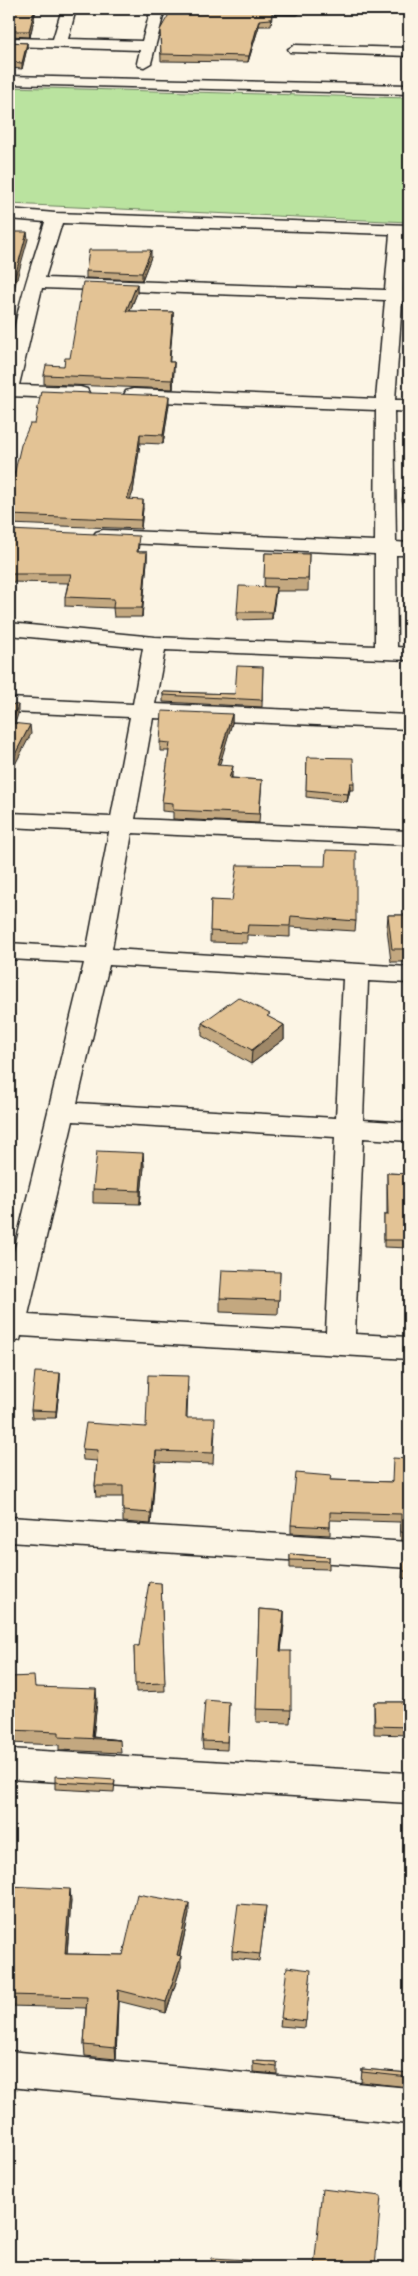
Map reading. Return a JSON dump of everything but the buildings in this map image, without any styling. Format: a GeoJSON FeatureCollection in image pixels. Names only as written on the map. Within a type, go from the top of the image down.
{"type":"FeatureCollection","features":[{"type":"Feature","properties":{"kind":"street"},"geometry":{"type":"LineString","coordinates":[[59,44],[69,9]]}},
{"type":"Feature","properties":{"kind":"street"},"geometry":{"type":"LineString","coordinates":[[138,83],[158,9]]}},
{"type":"Feature","properties":{"kind":"street"},"geometry":{"type":"LineString","coordinates":[[210,9],[297,13]]}},
{"type":"Feature","properties":{"kind":"street"},"geometry":{"type":"LineString","coordinates":[[9,42],[148,46]]}},
{"type":"Feature","properties":{"kind":"street"},"geometry":{"type":"LineString","coordinates":[[290,77],[295,44],[409,52]]}},
{"type":"Feature","properties":{"kind":"street"},"geometry":{"type":"LineString","coordinates":[[9,80],[138,83],[290,77],[409,90]]}},
{"type":"Feature","properties":{"kind":"street"},"geometry":{"type":"LineString","coordinates":[[9,214],[54,218],[404,229],[401,296],[385,405],[393,476],[385,548],[386,653]]}},
{"type":"Feature","properties":{"kind":"street"},"geometry":{"type":"LineString","coordinates":[[54,218],[35,283],[17,328],[9,389],[95,394]]}},
{"type":"Feature","properties":{"kind":"street"},"geometry":{"type":"LineString","coordinates":[[35,283],[401,296]]}},
{"type":"Feature","properties":{"kind":"street"},"geometry":{"type":"LineString","coordinates":[[114,394],[409,406]]}},
{"type":"Feature","properties":{"kind":"street"},"geometry":{"type":"LineString","coordinates":[[88,535],[409,549]]}},
{"type":"Feature","properties":{"kind":"street"},"geometry":{"type":"LineString","coordinates":[[9,629],[156,643],[409,654]]}},
{"type":"Feature","properties":{"kind":"street"},"geometry":{"type":"LineString","coordinates":[[156,643],[98,956],[9,1327],[409,1348]]}},
{"type":"Feature","properties":{"kind":"street"},"geometry":{"type":"LineString","coordinates":[[9,705],[409,722]]}},
{"type":"Feature","properties":{"kind":"street"},"geometry":{"type":"LineString","coordinates":[[9,820],[122,827],[409,838]]}},
{"type":"Feature","properties":{"kind":"street"},"geometry":{"type":"LineString","coordinates":[[9,951],[409,975]]}},
{"type":"Feature","properties":{"kind":"street"},"geometry":{"type":"LineString","coordinates":[[340,1344],[356,972]]}},
{"type":"Feature","properties":{"kind":"street"},"geometry":{"type":"LineString","coordinates":[[61,1111],[409,1132]]}},
{"type":"Feature","properties":{"kind":"street"},"geometry":{"type":"LineString","coordinates":[[9,1529],[409,1555]]}},
{"type":"Feature","properties":{"kind":"street"},"geometry":{"type":"LineString","coordinates":[[9,1764],[409,1788]]}},
{"type":"Feature","properties":{"kind":"street"},"geometry":{"type":"LineString","coordinates":[[9,2069],[409,2106]]}},
{"type":"Feature","properties":{"kind":"green space"},"geometry":{"type":"Polygon","coordinates":[[[9,87],[409,98],[409,222],[9,204],[9,87]]]}}]}
